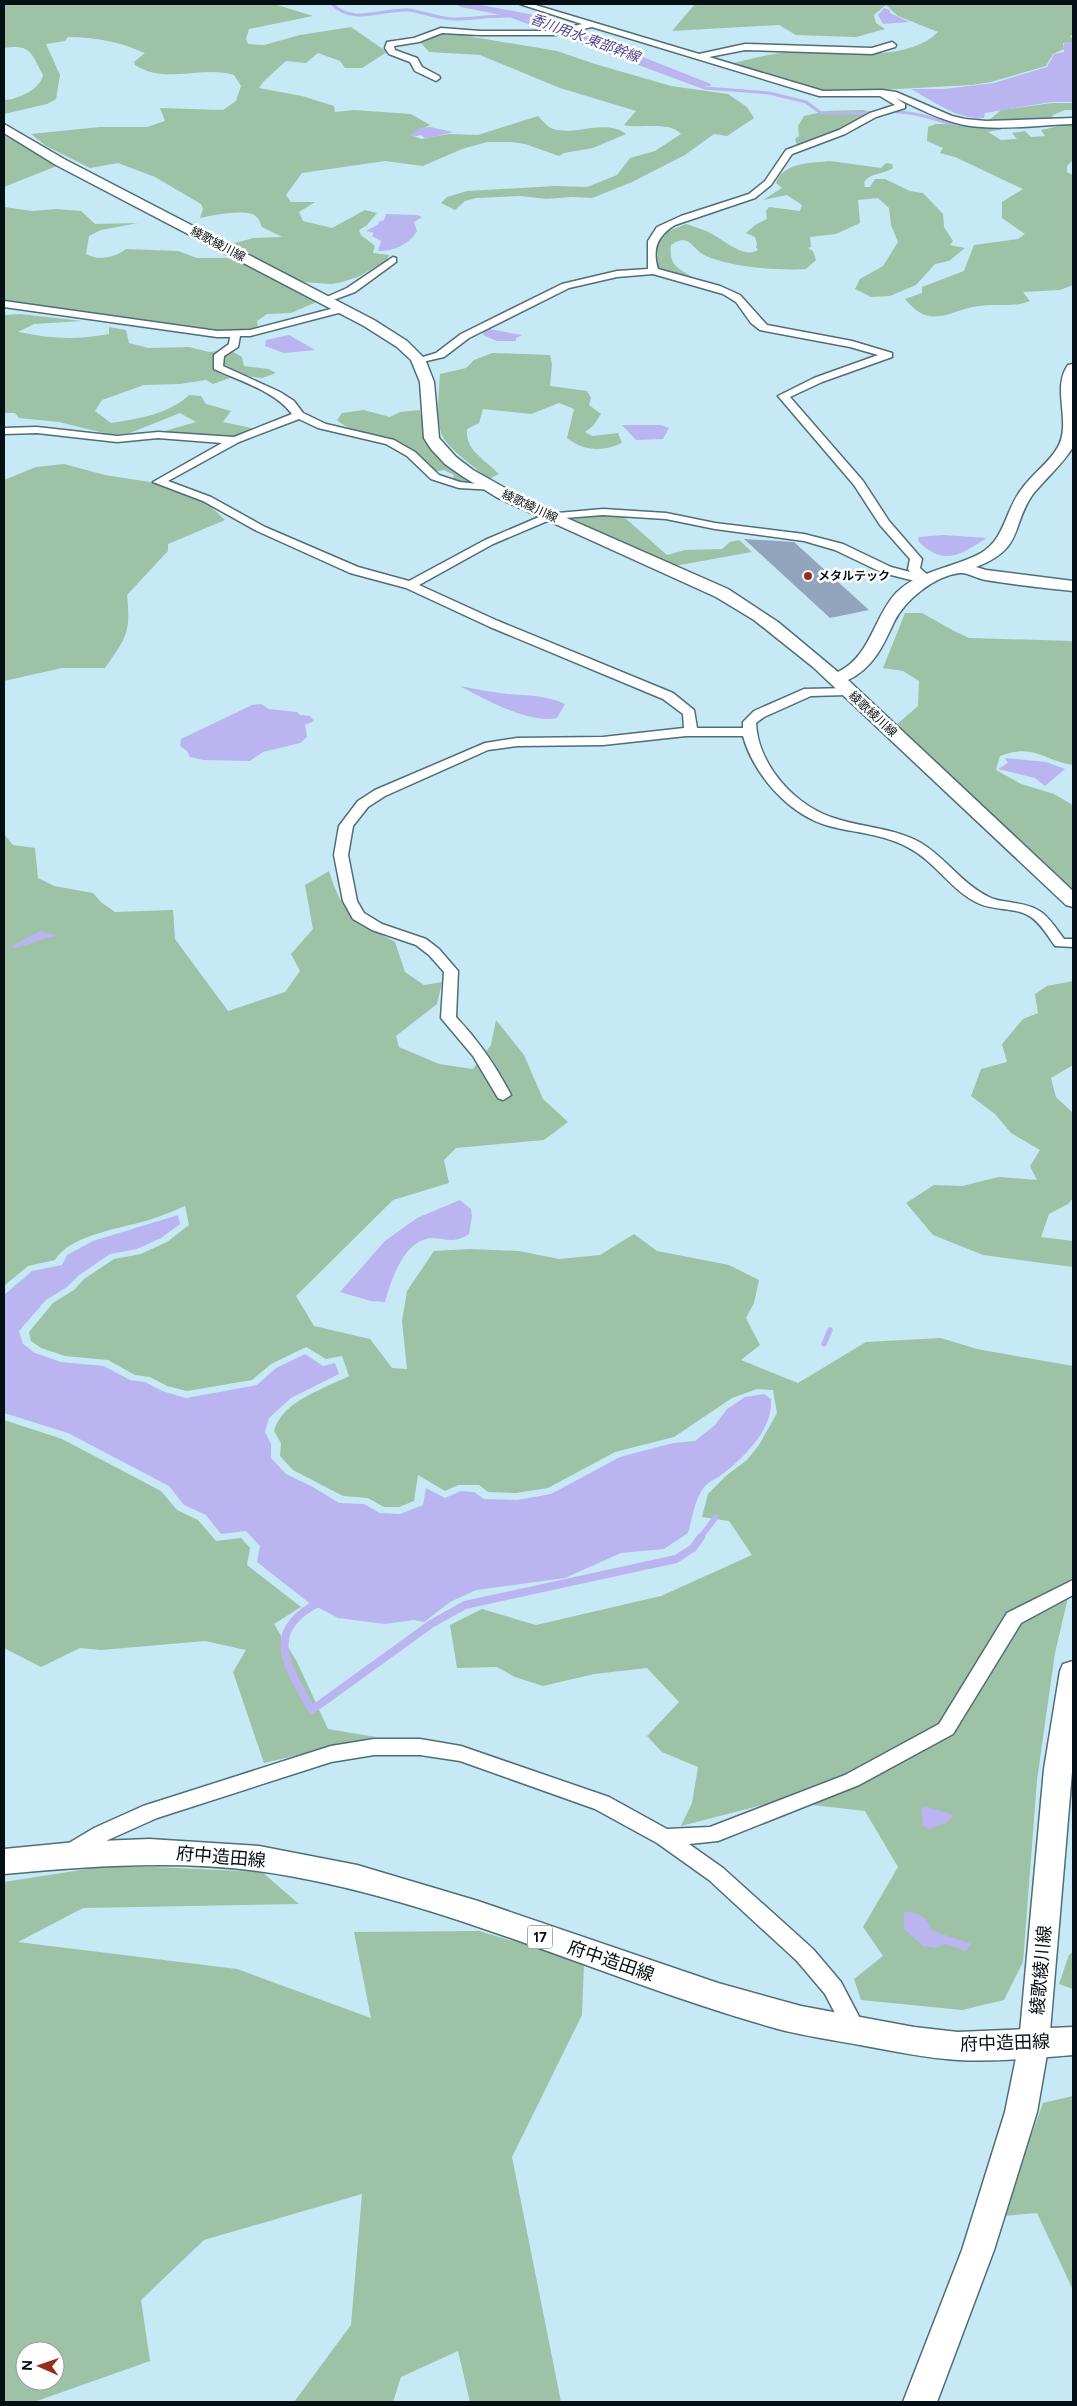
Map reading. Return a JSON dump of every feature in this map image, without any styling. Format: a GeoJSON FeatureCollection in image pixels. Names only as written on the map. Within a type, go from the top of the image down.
{"type":"FeatureCollection","features":[{"type":"Feature","properties":{"kind":"main road","name":"綾歌綾川線"},"geometry":{"type":"LineString","coordinates":[[4,128],[60,162],[369,323],[410,351],[418,360],[427,377],[430,396],[428,426],[434,444],[450,460],[492,488],[722,593],[752,610],[781,630],[1073,901]]}},
{"type":"Feature","properties":{"kind":"main road"},"geometry":{"type":"LineString","coordinates":[[841,685],[869,656],[900,599],[927,580],[996,550],[1009,534],[1017,509],[1025,495],[1064,450],[1069,440],[1068,386],[1073,368]]}},
{"type":"Feature","properties":{"kind":"main road"},"geometry":{"type":"LineString","coordinates":[[959,567],[984,575],[1073,586]]}},
{"type":"Feature","properties":{"kind":"main road","name":"綾歌綾川線"},"geometry":{"type":"LineString","coordinates":[[920,2402],[978,2250],[1021,2112],[1034,2043],[1058,1770],[1073,1671]]}},
{"type":"Feature","properties":{"kind":"main road","name":"府中造田線"},"geometry":{"type":"LineString","coordinates":[[4,1862],[67,1854],[118,1851],[226,1855],[293,1864],[363,1879],[427,1897],[686,1987],[781,2016],[855,2030],[960,2046],[1073,2041]]}},
{"type":"Feature","properties":{"kind":"street"},"geometry":{"type":"LineString","coordinates":[[524,4],[822,94],[882,93],[896,95],[949,118],[965,122],[986,124],[1073,121]]}},
{"type":"Feature","properties":{"kind":"street"},"geometry":{"type":"LineString","coordinates":[[436,78],[418,69],[414,60],[392,52],[388,48],[390,44],[416,40],[429,33],[441,30],[480,33],[563,31],[590,25]]}},
{"type":"Feature","properties":{"kind":"street"},"geometry":{"type":"LineString","coordinates":[[696,57],[745,47],[867,51],[892,45]]}},
{"type":"Feature","properties":{"kind":"street"},"geometry":{"type":"LineString","coordinates":[[654,271],[652,241],[655,235],[685,218],[736,204],[752,197],[773,177],[783,157],[788,152],[842,132],[873,115],[902,106],[882,93]]}},
{"type":"Feature","properties":{"kind":"street"},"geometry":{"type":"LineString","coordinates":[[325,300],[351,290],[393,260]]}},
{"type":"Feature","properties":{"kind":"street"},"geometry":{"type":"LineString","coordinates":[[418,360],[440,355],[465,336],[566,286],[617,274],[654,271],[674,280],[718,288],[739,298],[753,320],[764,328],[852,344],[888,356],[818,380],[783,396],[859,483],[884,523],[916,558],[914,569],[927,580]]}},
{"type":"Feature","properties":{"kind":"street"},"geometry":{"type":"LineString","coordinates":[[4,304],[196,331],[235,334],[266,329],[342,309]]}},
{"type":"Feature","properties":{"kind":"street"},"geometry":{"type":"LineString","coordinates":[[235,334],[234,345],[219,355],[218,367],[276,394],[290,404],[299,415],[322,426],[390,442],[411,454],[435,477],[459,485],[492,488]]}},
{"type":"Feature","properties":{"kind":"street"},"geometry":{"type":"LineString","coordinates":[[299,415],[234,440],[159,482],[207,499],[261,529],[354,570],[410,585],[502,627],[668,696],[689,713],[691,732]]}},
{"type":"Feature","properties":{"kind":"street"},"geometry":{"type":"LineString","coordinates":[[4,431],[37,430],[117,439],[158,434],[182,438],[234,440]]}},
{"type":"Feature","properties":{"kind":"street"},"geometry":{"type":"LineString","coordinates":[[410,585],[489,542],[550,516],[603,512],[666,516],[715,526],[804,538],[838,547],[887,570],[927,580]]}},
{"type":"Feature","properties":{"kind":"street"},"geometry":{"type":"LineString","coordinates":[[841,685],[809,692],[759,714],[749,722],[748,732],[752,748],[764,770],[808,812],[830,822],[881,832],[905,840],[927,851],[943,869],[970,892],[987,901],[1036,913],[1060,944],[1073,943]]}},
{"type":"Feature","properties":{"kind":"street"},"geometry":{"type":"LineString","coordinates":[[503,1095],[486,1062],[467,1037],[448,1018],[451,971],[434,952],[421,942],[377,927],[358,916],[350,901],[341,855],[346,826],[364,804],[380,793],[486,747],[517,742],[603,741],[691,732],[748,732]]}},
{"type":"Feature","properties":{"kind":"street"},"geometry":{"type":"LineString","coordinates":[[664,1837],[711,1835],[852,1780],[946,1729],[1014,1618],[1073,1587]]}},
{"type":"Feature","properties":{"kind":"street"},"geometry":{"type":"LineString","coordinates":[[67,1854],[101,1834],[150,1812],[331,1754],[374,1747],[420,1747],[461,1754],[602,1803],[664,1837],[716,1874],[805,1955],[833,1988],[855,2030]]}},
{"type":"Feature","properties":{"kind":"green space"},"geometry":{"type":"Polygon","coordinates":[[[4,4],[274,4],[313,16],[249,29],[246,39],[248,44],[264,45],[300,35],[351,27],[387,52],[362,68],[345,68],[340,61],[318,53],[306,63],[286,61],[259,88],[302,96],[334,106],[335,112],[354,110],[411,114],[430,125],[411,135],[421,139],[449,134],[478,135],[538,116],[553,129],[562,131],[609,127],[618,129],[626,134],[593,148],[564,153],[559,156],[525,144],[487,142],[462,149],[423,166],[385,161],[302,173],[286,195],[291,202],[315,202],[299,212],[303,221],[332,228],[365,210],[377,213],[367,225],[359,230],[361,235],[375,246],[373,253],[389,255],[387,260],[358,277],[342,282],[332,284],[300,282],[231,244],[254,238],[282,237],[262,227],[254,215],[233,213],[200,218],[203,209],[201,204],[155,177],[118,163],[90,168],[46,146],[31,134],[100,127],[147,127],[165,121],[160,108],[223,110],[236,101],[241,86],[234,75],[210,72],[159,74],[135,65],[134,62],[145,53],[136,49],[108,41],[68,37],[65,41],[46,44],[60,75],[56,99],[47,104],[4,114],[4,100],[28,93],[38,85],[43,75],[33,56],[25,49],[20,47],[4,48],[4,4]]]}},
{"type":"Feature","properties":{"kind":"green space"},"geometry":{"type":"Polygon","coordinates":[[[695,4],[1073,4],[1073,33],[1070,37],[1073,38],[1073,42],[1063,43],[1064,49],[1053,54],[1046,66],[991,82],[972,85],[841,92],[815,90],[731,64],[781,53],[885,53],[923,43],[938,32],[898,16],[886,5],[874,15],[876,23],[885,29],[856,37],[796,35],[779,25],[672,31],[695,4]]]}},
{"type":"Feature","properties":{"kind":"green space"},"geometry":{"type":"Polygon","coordinates":[[[435,32],[471,32],[473,37],[557,51],[671,86],[728,94],[747,107],[754,118],[727,136],[714,134],[685,155],[632,182],[592,198],[546,199],[521,196],[476,198],[465,201],[455,210],[441,203],[447,197],[467,191],[555,186],[587,187],[617,175],[630,158],[655,151],[681,134],[676,130],[662,126],[624,125],[636,111],[560,88],[480,55],[429,52],[421,43],[435,32]]]}},
{"type":"Feature","properties":{"kind":"green space"},"geometry":{"type":"Polygon","coordinates":[[[1052,103],[1073,103],[1073,110],[1065,110],[1053,115],[1051,120],[987,122],[1001,110],[1052,103]]]}},
{"type":"Feature","properties":{"kind":"green space"},"geometry":{"type":"Polygon","coordinates":[[[864,110],[871,114],[842,130],[797,145],[795,139],[799,136],[798,126],[804,116],[826,111],[864,110]]]}},
{"type":"Feature","properties":{"kind":"green space"},"geometry":{"type":"Polygon","coordinates":[[[1055,123],[1047,127],[1016,126],[988,132],[1001,140],[1017,139],[1012,133],[1025,131],[1031,137],[1045,136],[1041,130],[1073,123],[1073,160],[1067,166],[1067,172],[1073,175],[1073,285],[1060,290],[1023,292],[1030,301],[1024,303],[979,306],[940,316],[923,314],[914,309],[905,299],[922,293],[922,287],[964,271],[974,245],[1018,239],[1025,234],[1002,218],[1002,202],[1023,189],[955,157],[940,153],[943,148],[927,141],[928,127],[936,124],[1055,123]]]}},
{"type":"Feature","properties":{"kind":"green space"},"geometry":{"type":"Polygon","coordinates":[[[4,135],[59,165],[4,187],[4,135]]]}},
{"type":"Feature","properties":{"kind":"green space"},"geometry":{"type":"Polygon","coordinates":[[[830,161],[881,168],[886,163],[892,164],[893,168],[867,179],[864,182],[865,187],[870,187],[875,179],[885,179],[910,191],[923,193],[943,214],[944,227],[953,241],[950,245],[965,248],[949,261],[935,264],[916,285],[890,296],[871,297],[855,289],[860,279],[883,266],[898,242],[891,225],[889,208],[878,198],[858,200],[860,223],[836,234],[810,237],[811,247],[808,248],[813,251],[816,260],[806,269],[770,269],[716,260],[706,256],[690,243],[682,240],[671,245],[671,257],[678,268],[692,277],[685,280],[666,274],[658,268],[657,240],[666,232],[686,224],[709,232],[734,248],[747,252],[758,250],[755,237],[746,233],[755,225],[767,219],[766,211],[769,207],[800,211],[802,205],[787,195],[763,200],[782,188],[776,183],[780,176],[791,167],[807,163],[830,161]]]}},
{"type":"Feature","properties":{"kind":"green space"},"geometry":{"type":"Polygon","coordinates":[[[4,207],[32,211],[57,209],[81,211],[95,224],[138,223],[101,230],[89,236],[86,254],[106,258],[117,255],[126,249],[178,251],[197,258],[236,258],[319,301],[291,313],[267,314],[257,321],[258,329],[234,332],[4,302],[4,207]]]}},
{"type":"Feature","properties":{"kind":"green space"},"geometry":{"type":"Polygon","coordinates":[[[20,314],[82,321],[34,324],[18,332],[74,338],[109,334],[109,327],[126,330],[129,343],[148,348],[189,347],[209,352],[230,350],[242,357],[244,366],[269,369],[276,373],[262,378],[238,375],[213,384],[206,380],[180,384],[144,385],[102,400],[95,411],[111,423],[153,415],[172,407],[189,395],[201,396],[206,404],[231,411],[223,422],[256,429],[231,437],[161,432],[196,422],[180,413],[130,433],[112,435],[59,422],[19,418],[15,413],[4,413],[4,315],[20,314]]]}},
{"type":"Feature","properties":{"kind":"green space"},"geometry":{"type":"Polygon","coordinates":[[[492,353],[550,355],[552,364],[550,386],[587,391],[591,398],[589,405],[601,414],[593,426],[585,432],[592,436],[618,433],[622,443],[608,448],[593,449],[573,442],[567,438],[574,409],[559,403],[531,414],[483,409],[479,423],[467,429],[467,437],[477,454],[499,474],[489,479],[469,464],[444,439],[439,426],[438,403],[440,374],[466,368],[474,360],[492,353]]]}},
{"type":"Feature","properties":{"kind":"green space"},"geometry":{"type":"Polygon","coordinates":[[[364,410],[390,417],[400,412],[420,410],[426,433],[438,452],[454,469],[473,484],[453,480],[454,475],[444,470],[434,472],[415,452],[398,441],[351,429],[337,420],[342,413],[364,410]]]}},
{"type":"Feature","properties":{"kind":"green space"},"geometry":{"type":"Polygon","coordinates":[[[64,464],[105,475],[150,482],[206,502],[225,520],[168,544],[168,551],[127,595],[128,618],[125,634],[118,649],[105,668],[62,668],[4,681],[4,480],[36,467],[64,464]]]}},
{"type":"Feature","properties":{"kind":"green space"},"geometry":{"type":"Polygon","coordinates":[[[600,515],[624,517],[667,555],[685,550],[722,549],[730,542],[739,540],[752,552],[674,566],[625,545],[573,519],[600,515]]]}},
{"type":"Feature","properties":{"kind":"green space"},"geometry":{"type":"Polygon","coordinates":[[[905,613],[922,613],[969,638],[1073,641],[1073,765],[1022,751],[1000,756],[996,770],[1021,784],[1054,794],[1073,805],[1073,892],[974,797],[895,726],[918,706],[919,681],[903,671],[883,668],[905,613]]]}},
{"type":"Feature","properties":{"kind":"green space"},"geometry":{"type":"Polygon","coordinates":[[[4,834],[13,845],[35,848],[38,878],[54,886],[93,893],[102,903],[115,912],[173,910],[175,939],[228,1011],[285,992],[300,971],[291,954],[313,929],[305,885],[329,871],[339,898],[353,915],[370,928],[395,942],[405,972],[424,985],[442,982],[437,1004],[396,1036],[399,1047],[439,1064],[473,1069],[491,1045],[496,1020],[524,1055],[543,1099],[568,1122],[544,1140],[456,1148],[444,1160],[449,1183],[393,1200],[296,1296],[314,1326],[370,1339],[392,1368],[407,1369],[402,1321],[407,1291],[434,1251],[470,1249],[519,1251],[559,1259],[600,1255],[634,1234],[657,1251],[729,1265],[759,1280],[754,1303],[746,1318],[760,1345],[741,1360],[798,1383],[866,1342],[941,1338],[977,1349],[1073,1366],[1073,1576],[1055,1653],[1037,1780],[1023,1962],[1004,2000],[962,2010],[861,2000],[854,1979],[883,1956],[863,1927],[898,1867],[865,1811],[778,1801],[681,1826],[692,1803],[698,1767],[662,1752],[647,1736],[679,1702],[647,1668],[594,1674],[543,1686],[515,1677],[497,1667],[457,1668],[450,1625],[482,1609],[536,1625],[661,1596],[752,1555],[729,1521],[702,1517],[708,1494],[727,1475],[747,1460],[759,1445],[777,1413],[773,1390],[757,1389],[732,1398],[674,1437],[615,1452],[548,1488],[516,1493],[488,1492],[479,1485],[458,1485],[445,1491],[418,1475],[414,1501],[399,1507],[384,1507],[368,1498],[343,1496],[293,1470],[280,1456],[281,1443],[274,1431],[278,1421],[305,1397],[349,1376],[342,1356],[326,1359],[306,1347],[271,1364],[252,1380],[187,1391],[167,1386],[150,1377],[135,1375],[108,1360],[65,1356],[41,1348],[31,1341],[29,1332],[53,1303],[74,1290],[84,1279],[114,1259],[141,1254],[167,1242],[189,1225],[185,1206],[152,1219],[99,1233],[73,1244],[62,1251],[55,1260],[28,1266],[4,1286],[4,834]]]}},
{"type":"Feature","properties":{"kind":"green space"},"geometry":{"type":"Polygon","coordinates":[[[1073,981],[1073,1065],[1051,1078],[1056,1097],[1073,1113],[1073,1198],[1068,1204],[1049,1214],[1041,1237],[1073,1241],[1073,1267],[983,1255],[933,1235],[906,1203],[934,1185],[962,1186],[999,1177],[1037,1180],[1030,1166],[1040,1150],[1011,1133],[995,1114],[971,1096],[981,1069],[1007,1062],[1002,1044],[1023,1019],[1038,1013],[1035,994],[1047,986],[1073,981]]]}},
{"type":"Feature","properties":{"kind":"green space"},"geometry":{"type":"Polygon","coordinates":[[[4,1420],[62,1439],[161,1491],[177,1510],[198,1520],[216,1541],[241,1538],[250,1548],[247,1565],[301,1607],[274,1624],[297,1662],[328,1729],[376,1737],[264,1763],[233,1672],[246,1650],[205,1641],[101,1650],[80,1648],[41,1667],[4,1648],[4,1420]]]}},
{"type":"Feature","properties":{"kind":"green space"},"geometry":{"type":"Polygon","coordinates":[[[113,1865],[262,1872],[299,1904],[83,1908],[18,1942],[237,1969],[371,2018],[354,1932],[479,1931],[584,1962],[582,2015],[512,2157],[561,2402],[470,2402],[458,2351],[401,2377],[393,2402],[294,2402],[351,2325],[362,2194],[204,2240],[141,2300],[150,2361],[34,2402],[4,2402],[4,1882],[113,1865]]]}},
{"type":"Feature","properties":{"kind":"green space"},"geometry":{"type":"Polygon","coordinates":[[[1073,1952],[1073,1989],[1059,1984],[1069,1955],[1073,1952]]]}},
{"type":"Feature","properties":{"kind":"green space"},"geometry":{"type":"Polygon","coordinates":[[[1073,2096],[1073,2290],[1037,2213],[1002,2216],[1043,2103],[1073,2096]]]}},
{"type":"Feature","properties":{"kind":"shaded area"},"geometry":{"type":"Polygon","coordinates":[[[884,8],[909,22],[883,24],[878,15],[884,8]]]}},
{"type":"Feature","properties":{"kind":"shaded area"},"geometry":{"type":"Polygon","coordinates":[[[1073,42],[1073,102],[1051,102],[985,113],[984,118],[974,118],[946,109],[911,89],[944,89],[994,83],[1047,67],[1054,54],[1064,52],[1064,43],[1073,42]]]}},
{"type":"Feature","properties":{"kind":"shaded area"},"geometry":{"type":"Polygon","coordinates":[[[430,127],[453,132],[426,139],[421,135],[413,137],[411,135],[419,128],[430,127]]]}},
{"type":"Feature","properties":{"kind":"shaded area"},"geometry":{"type":"Polygon","coordinates":[[[386,214],[417,215],[422,217],[414,222],[417,231],[410,240],[395,249],[378,251],[381,241],[372,236],[374,233],[366,231],[384,220],[386,214]]]}},
{"type":"Feature","properties":{"kind":"shaded area"},"geometry":{"type":"Polygon","coordinates":[[[484,328],[522,335],[516,338],[516,341],[497,341],[483,335],[484,328]]]}},
{"type":"Feature","properties":{"kind":"shaded area"},"geometry":{"type":"Polygon","coordinates":[[[289,335],[315,350],[284,353],[265,346],[266,340],[289,335]]]}},
{"type":"Feature","properties":{"kind":"shaded area"},"geometry":{"type":"Polygon","coordinates":[[[622,425],[661,425],[669,428],[663,439],[636,440],[622,425]]]}},
{"type":"Feature","properties":{"kind":"shaded area"},"geometry":{"type":"Polygon","coordinates":[[[943,535],[987,538],[952,556],[936,554],[918,541],[919,537],[943,535]]]}},
{"type":"Feature","properties":{"kind":"shaded area"},"geometry":{"type":"Polygon","coordinates":[[[460,686],[501,693],[544,697],[565,704],[557,718],[533,717],[507,709],[460,686]]]}},
{"type":"Feature","properties":{"kind":"shaded area"},"geometry":{"type":"Polygon","coordinates":[[[261,704],[269,709],[297,712],[300,715],[310,716],[314,721],[305,725],[307,737],[300,743],[263,752],[250,761],[203,760],[190,757],[187,751],[180,746],[181,739],[252,705],[261,704]]]}},
{"type":"Feature","properties":{"kind":"shaded area"},"geometry":{"type":"Polygon","coordinates":[[[1005,758],[1046,762],[1065,769],[1045,786],[1035,778],[998,769],[1008,763],[1005,758]]]}},
{"type":"Feature","properties":{"kind":"shaded area"},"geometry":{"type":"Polygon","coordinates":[[[40,931],[58,936],[14,948],[11,946],[40,931]]]}},
{"type":"Feature","properties":{"kind":"shaded area"},"geometry":{"type":"Polygon","coordinates":[[[460,1200],[471,1209],[472,1216],[469,1234],[456,1240],[434,1238],[423,1240],[416,1244],[409,1250],[398,1266],[385,1302],[371,1301],[340,1292],[385,1241],[417,1218],[460,1200]]]}},
{"type":"Feature","properties":{"kind":"shaded area"},"geometry":{"type":"Polygon","coordinates":[[[178,1215],[180,1224],[161,1238],[137,1249],[110,1254],[78,1276],[67,1287],[46,1300],[19,1331],[23,1344],[35,1353],[61,1362],[104,1366],[130,1380],[145,1382],[162,1391],[186,1398],[257,1385],[276,1368],[305,1354],[323,1366],[335,1363],[339,1374],[291,1398],[269,1418],[265,1432],[271,1444],[271,1458],[286,1474],[313,1487],[339,1503],[364,1504],[380,1513],[400,1514],[423,1505],[426,1488],[445,1498],[461,1491],[474,1492],[484,1499],[517,1500],[551,1494],[620,1457],[673,1443],[695,1441],[715,1425],[727,1409],[745,1397],[764,1394],[771,1399],[768,1421],[749,1450],[701,1491],[688,1533],[664,1549],[621,1553],[565,1578],[476,1590],[450,1602],[424,1622],[414,1620],[385,1624],[338,1618],[308,1602],[257,1562],[260,1546],[246,1531],[221,1534],[206,1515],[184,1505],[169,1486],[68,1433],[4,1413],[4,1295],[32,1271],[62,1265],[67,1255],[93,1241],[178,1215]]]}},
{"type":"Feature","properties":{"kind":"shaded area"},"geometry":{"type":"Polygon","coordinates":[[[928,1807],[954,1815],[946,1823],[930,1829],[923,1826],[921,1808],[928,1807]]]}},
{"type":"Feature","properties":{"kind":"shaded area"},"geometry":{"type":"Polygon","coordinates":[[[904,1912],[919,1914],[928,1922],[933,1931],[972,1944],[966,1951],[945,1944],[936,1948],[923,1946],[904,1929],[904,1912]]]}},
{"type":"Feature","properties":{"kind":"building","name":"メタルテック"},"geometry":{"type":"Polygon","coordinates":[[[744,539],[794,542],[869,610],[830,618],[744,539]]]}},
{"type":"Feature","properties":{"kind":"waterway"},"geometry":{"type":"LineString","coordinates":[[332,4],[350,14],[359,15],[409,10],[448,19],[511,16],[705,88],[769,93],[806,102],[821,113],[874,113]]}},
{"type":"Feature","properties":{"kind":"waterway","name":"香川用水 東部幹線"},"geometry":{"type":"LineString","coordinates":[[461,4],[535,18],[706,84]]}},
{"type":"Feature","properties":{"kind":"waterway"},"geometry":{"type":"LineString","coordinates":[[897,112],[906,112],[948,123],[966,125]]}},
{"type":"Feature","properties":{"kind":"waterway"},"geometry":{"type":"LineString","coordinates":[[824,1344],[830,1330]]}},
{"type":"Feature","properties":{"kind":"waterway"},"geometry":{"type":"LineString","coordinates":[[700,1538],[716,1517]]}},
{"type":"Feature","properties":{"kind":"waterway"},"geometry":{"type":"LineString","coordinates":[[320,1602],[302,1613],[290,1625],[285,1638],[288,1665],[312,1710],[431,1624],[465,1605],[676,1559],[693,1548],[701,1537]]}},
{"type":"Feature","properties":{"kind":"place","name":"メタルテック"},"geometry":{"type":"Point","coordinates":[808,576]}}]}
